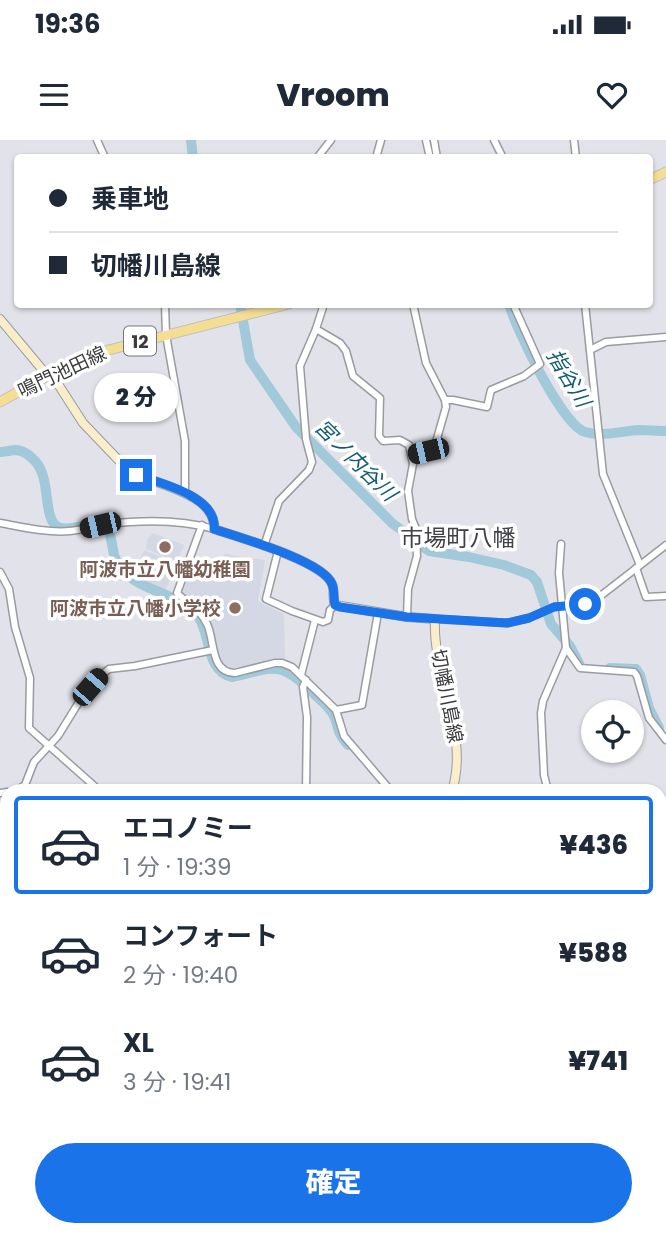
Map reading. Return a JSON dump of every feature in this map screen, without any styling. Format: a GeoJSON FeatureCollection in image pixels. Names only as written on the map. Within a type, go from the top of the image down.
{"type":"FeatureCollection","features":[{"type":"Feature","properties":{"kind":"main road","name":"鳴門池田線"},"geometry":{"type":"LineString","coordinates":[[0,402],[49,375],[97,354],[273,308]]}},
{"type":"Feature","properties":{"kind":"main road"},"geometry":{"type":"LineString","coordinates":[[0,320],[56,381],[83,423],[128,470],[185,492],[210,514],[214,529],[303,561],[326,575],[332,583],[335,605],[435,619]]}},
{"type":"Feature","properties":{"kind":"main road","name":"切幡川島線"},"geometry":{"type":"LineString","coordinates":[[435,619],[436,647],[458,757],[453,784]]}},
{"type":"Feature","properties":{"kind":"street"},"geometry":{"type":"LineString","coordinates":[[320,154],[331,140]]}},
{"type":"Feature","properties":{"kind":"street"},"geometry":{"type":"LineString","coordinates":[[165,308],[166,335],[185,441],[185,492]]}},
{"type":"Feature","properties":{"kind":"street"},"geometry":{"type":"LineString","coordinates":[[264,546],[279,501],[309,470],[312,462],[306,439],[300,366],[323,308]]}},
{"type":"Feature","properties":{"kind":"street"},"geometry":{"type":"LineString","coordinates":[[412,455],[434,449],[446,407],[426,363],[414,308]]}},
{"type":"Feature","properties":{"kind":"street"},"geometry":{"type":"LineString","coordinates":[[445,401],[453,400],[487,407],[491,390],[524,376],[540,364],[515,308]]}},
{"type":"Feature","properties":{"kind":"street"},"geometry":{"type":"LineString","coordinates":[[585,308],[598,434],[607,488],[638,566],[646,597],[666,596]]}},
{"type":"Feature","properties":{"kind":"street"},"geometry":{"type":"LineString","coordinates":[[316,329],[340,343],[353,376],[380,398],[379,436],[383,441],[406,442],[412,455],[408,491],[416,529],[417,556],[408,589],[407,617]]}},
{"type":"Feature","properties":{"kind":"street"},"geometry":{"type":"LineString","coordinates":[[590,350],[606,342],[666,337]]}},
{"type":"Feature","properties":{"kind":"street"},"geometry":{"type":"LineString","coordinates":[[0,526],[68,531],[135,521],[202,525],[214,529]]}},
{"type":"Feature","properties":{"kind":"street"},"geometry":{"type":"LineString","coordinates":[[202,525],[177,593],[200,613],[207,624],[213,650],[223,669],[229,673],[282,663],[335,710],[344,736],[385,784]]}},
{"type":"Feature","properties":{"kind":"street"},"geometry":{"type":"LineString","coordinates":[[561,544],[559,573],[566,643],[580,668],[634,672],[649,718],[666,740]]}},
{"type":"Feature","properties":{"kind":"street"},"geometry":{"type":"LineString","coordinates":[[435,619],[507,623],[562,606],[594,601],[666,545]]}},
{"type":"Feature","properties":{"kind":"street"},"geometry":{"type":"LineString","coordinates":[[278,551],[267,599],[315,620],[328,620],[330,610],[335,605]]}},
{"type":"Feature","properties":{"kind":"street"},"geometry":{"type":"LineString","coordinates":[[0,572],[9,589],[15,627],[30,678],[29,728],[94,784]]}},
{"type":"Feature","properties":{"kind":"street"},"geometry":{"type":"LineString","coordinates":[[335,710],[362,705],[378,613]]}},
{"type":"Feature","properties":{"kind":"street"},"geometry":{"type":"LineString","coordinates":[[306,784],[307,717],[304,680],[315,620]]}},
{"type":"Feature","properties":{"kind":"street"},"geometry":{"type":"LineString","coordinates":[[546,784],[541,713],[543,701],[566,643]]}},
{"type":"Feature","properties":{"kind":"street"},"geometry":{"type":"LineString","coordinates":[[25,784],[34,762],[58,736],[90,687],[109,669],[213,650]]}},
{"type":"Feature","properties":{"kind":"shaded area","name":"阿波市立八幡幼稚園"},"geometry":{"type":"Polygon","coordinates":[[[153,533],[184,545],[177,562],[146,549],[147,540],[153,533]]]}},
{"type":"Feature","properties":{"kind":"shaded area"},"geometry":{"type":"Polygon","coordinates":[[[144,550],[176,563],[165,592],[136,582],[138,565],[144,550]]]}},
{"type":"Feature","properties":{"kind":"shaded area","name":"阿波市立八幡小学校"},"geometry":{"type":"Polygon","coordinates":[[[226,553],[265,560],[258,601],[284,614],[285,660],[230,669],[222,664],[207,618],[193,602],[181,595],[179,590],[192,555],[213,564],[226,553]]]}},
{"type":"Feature","properties":{"kind":"waterway","name":"宮ノ内谷川"},"geometry":{"type":"LineString","coordinates":[[191,140],[193,154]]}},
{"type":"Feature","properties":{"kind":"waterway","name":"指谷川"},"geometry":{"type":"LineString","coordinates":[[430,140],[433,154]]}},
{"type":"Feature","properties":{"kind":"waterway","name":"宮ノ内谷川"},"geometry":{"type":"LineString","coordinates":[[241,308],[250,360],[296,427],[392,523],[429,551],[504,565],[531,575],[537,582],[551,624],[570,646],[579,663]]}},
{"type":"Feature","properties":{"kind":"waterway","name":"指谷川"},"geometry":{"type":"LineString","coordinates":[[511,308],[541,375],[575,426],[585,432],[598,434],[639,430],[666,431]]}},
{"type":"Feature","properties":{"kind":"waterway"},"geometry":{"type":"LineString","coordinates":[[0,452],[19,451],[35,461],[44,478],[50,516],[58,527],[74,528],[101,521],[106,523],[115,558],[121,569],[139,583],[172,597],[191,609],[203,625],[213,661],[224,674],[232,677],[267,669],[283,670],[291,674],[330,709],[340,734],[348,745]]}},
{"type":"Feature","properties":{"kind":"waterway","name":"宮ノ内谷川"},"geometry":{"type":"LineString","coordinates":[[610,668],[636,669],[659,728]]}},
{"type":"Feature","properties":{"kind":"place","name":"阿波市立八幡幼稚園"},"geometry":{"type":"Point","coordinates":[165,547]}},
{"type":"Feature","properties":{"kind":"place","name":"阿波市立八幡小学校"},"geometry":{"type":"Point","coordinates":[235,608]}},
{"type":"Feature","properties":{"kind":"district","name":"市場町八幡"},"geometry":{"type":"Point","coordinates":[458,538]}},
{"type":"Feature","properties":{"kind":"route"},"geometry":{"type":"LineString","coordinates":[[136,475],[185,492],[210,514],[214,529],[293,556],[326,575],[334,589],[333,601],[340,607],[407,617],[507,623],[529,618],[554,607],[585,604]]}}]}
